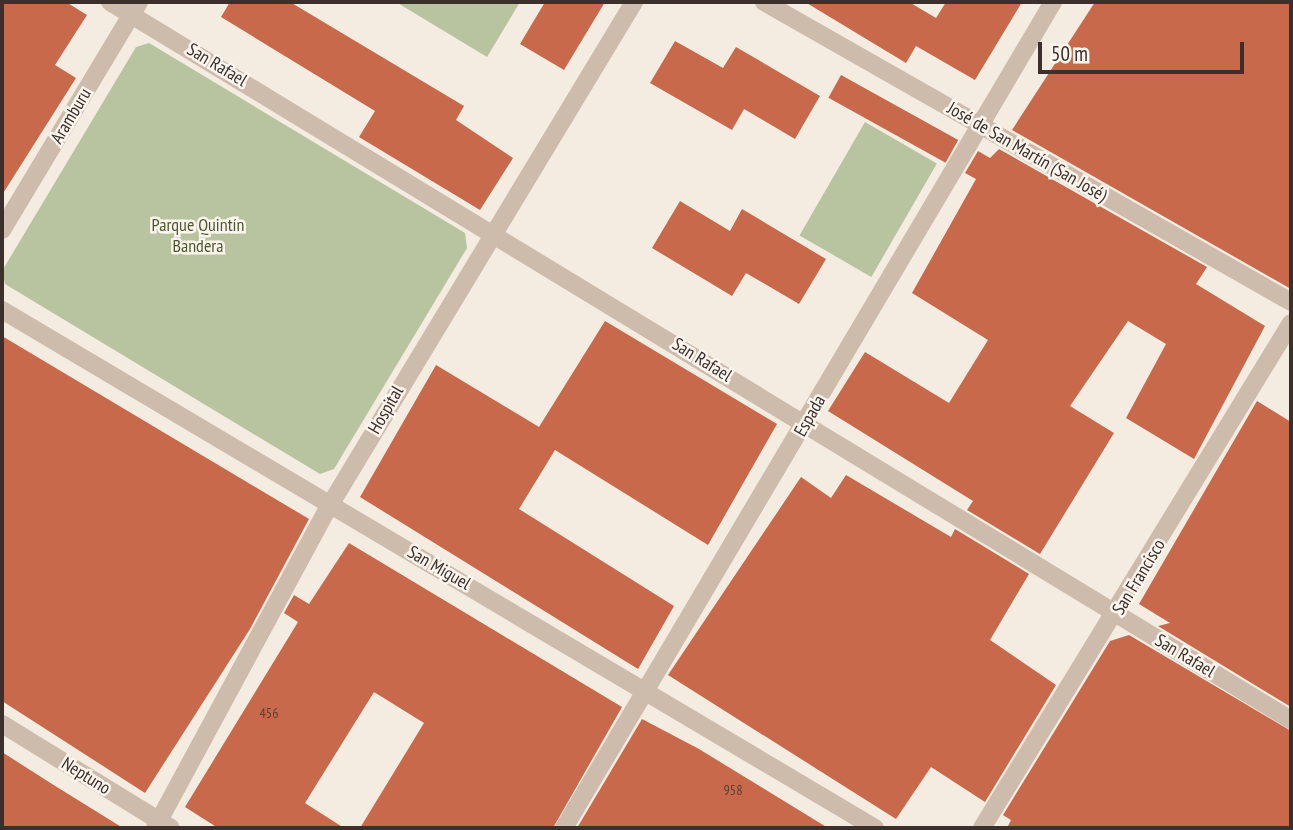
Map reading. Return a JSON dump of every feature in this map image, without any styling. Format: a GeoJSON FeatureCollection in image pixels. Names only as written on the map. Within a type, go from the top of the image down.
{"type":"FeatureCollection","features":[{"type":"Feature","properties":{"kind":"street","name":"San Rafael"},"geometry":{"type":"LineString","coordinates":[[110,2],[136,8],[805,424],[1291,720]]}},
{"type":"Feature","properties":{"kind":"street","name":"Hospital"},"geometry":{"type":"LineString","coordinates":[[161,826],[330,505],[491,229],[634,2]]}},
{"type":"Feature","properties":{"kind":"street","name":"José de San Martín (San José)"},"geometry":{"type":"LineString","coordinates":[[764,2],[1291,302]]}},
{"type":"Feature","properties":{"kind":"street","name":"Espada"},"geometry":{"type":"LineString","coordinates":[[564,828],[649,690],[1053,2]]}},
{"type":"Feature","properties":{"kind":"street","name":"Aramburu"},"geometry":{"type":"LineString","coordinates":[[2,230],[136,8]]}},
{"type":"Feature","properties":{"kind":"street","name":"San Miguel"},"geometry":{"type":"LineString","coordinates":[[2,310],[649,690],[875,828]]}},
{"type":"Feature","properties":{"kind":"street","name":"San Francisco"},"geometry":{"type":"LineString","coordinates":[[982,828],[1116,615],[1291,323]]}},
{"type":"Feature","properties":{"kind":"street","name":"Neptuno"},"geometry":{"type":"LineString","coordinates":[[2,724],[161,826]]}},
{"type":"Feature","properties":{"kind":"green space"},"geometry":{"type":"Polygon","coordinates":[[[396,2],[520,2],[487,57],[396,2]]]}},
{"type":"Feature","properties":{"kind":"green space","name":"Parque Quintín Bandera"},"geometry":{"type":"Polygon","coordinates":[[[149,43],[465,233],[467,248],[334,469],[320,474],[5,284],[2,271],[136,47],[149,43]]]}},
{"type":"Feature","properties":{"kind":"green space"},"geometry":{"type":"Polygon","coordinates":[[[865,122],[937,164],[871,277],[800,235],[865,122]]]}},
{"type":"Feature","properties":{"kind":"building"},"geometry":{"type":"Polygon","coordinates":[[[2,2],[66,2],[87,15],[55,65],[76,78],[2,195],[2,2]]]}},
{"type":"Feature","properties":{"kind":"building"},"geometry":{"type":"Polygon","coordinates":[[[230,2],[290,2],[464,106],[456,120],[513,158],[480,210],[359,137],[375,111],[221,17],[230,2]]]}},
{"type":"Feature","properties":{"kind":"building"},"geometry":{"type":"Polygon","coordinates":[[[545,2],[605,2],[564,70],[520,44],[545,2]]]}},
{"type":"Feature","properties":{"kind":"building"},"geometry":{"type":"Polygon","coordinates":[[[805,2],[909,2],[936,18],[946,2],[1022,2],[975,80],[916,46],[906,63],[805,2]]]}},
{"type":"Feature","properties":{"kind":"building"},"geometry":{"type":"Polygon","coordinates":[[[1095,2],[1291,2],[1291,289],[1012,130],[1095,2]]]}},
{"type":"Feature","properties":{"kind":"building"},"geometry":{"type":"Polygon","coordinates":[[[675,41],[723,68],[736,47],[820,96],[795,139],[744,109],[732,130],[650,83],[675,41]]]}},
{"type":"Feature","properties":{"kind":"building"},"geometry":{"type":"Polygon","coordinates":[[[841,75],[958,140],[946,163],[828,98],[841,75]]]}},
{"type":"Feature","properties":{"kind":"building"},"geometry":{"type":"Polygon","coordinates":[[[999,149],[1207,267],[1196,284],[1265,326],[1194,459],[1126,418],[1166,344],[1128,321],[1070,406],[1114,433],[1040,554],[967,510],[973,501],[828,411],[865,352],[949,403],[988,340],[912,293],[976,179],[965,173],[978,151],[990,158],[999,149]]]}},
{"type":"Feature","properties":{"kind":"building"},"geometry":{"type":"Polygon","coordinates":[[[680,201],[730,231],[742,209],[826,259],[799,304],[746,273],[732,296],[652,248],[680,201]]]}},
{"type":"Feature","properties":{"kind":"building"},"geometry":{"type":"Polygon","coordinates":[[[605,321],[777,424],[708,545],[555,450],[519,509],[674,606],[638,669],[360,497],[436,365],[539,427],[605,321]]]}},
{"type":"Feature","properties":{"kind":"building"},"geometry":{"type":"Polygon","coordinates":[[[2,336],[309,519],[250,629],[145,793],[2,701],[2,336]]]}},
{"type":"Feature","properties":{"kind":"building"},"geometry":{"type":"Polygon","coordinates":[[[1257,401],[1291,422],[1291,707],[1158,626],[1170,623],[1139,604],[1257,401]]]}},
{"type":"Feature","properties":{"kind":"building"},"geometry":{"type":"Polygon","coordinates":[[[846,475],[951,537],[955,529],[1029,574],[990,640],[1056,685],[985,802],[931,767],[896,819],[668,675],[801,477],[831,498],[846,475]]]}},
{"type":"Feature","properties":{"kind":"building"},"geometry":{"type":"Polygon","coordinates":[[[349,543],[622,707],[553,828],[360,828],[424,723],[374,692],[305,803],[344,828],[218,828],[185,807],[298,622],[284,613],[294,595],[309,604],[349,543]]]}},
{"type":"Feature","properties":{"kind":"building"},"geometry":{"type":"Polygon","coordinates":[[[1129,635],[1291,731],[1291,828],[1007,828],[1011,820],[1003,815],[1110,641],[1129,635]]]}},
{"type":"Feature","properties":{"kind":"building"},"geometry":{"type":"Polygon","coordinates":[[[642,719],[699,749],[828,828],[577,828],[642,719]]]}},
{"type":"Feature","properties":{"kind":"building"},"geometry":{"type":"Polygon","coordinates":[[[2,752],[52,784],[123,828],[2,828],[2,752]]]}}]}
